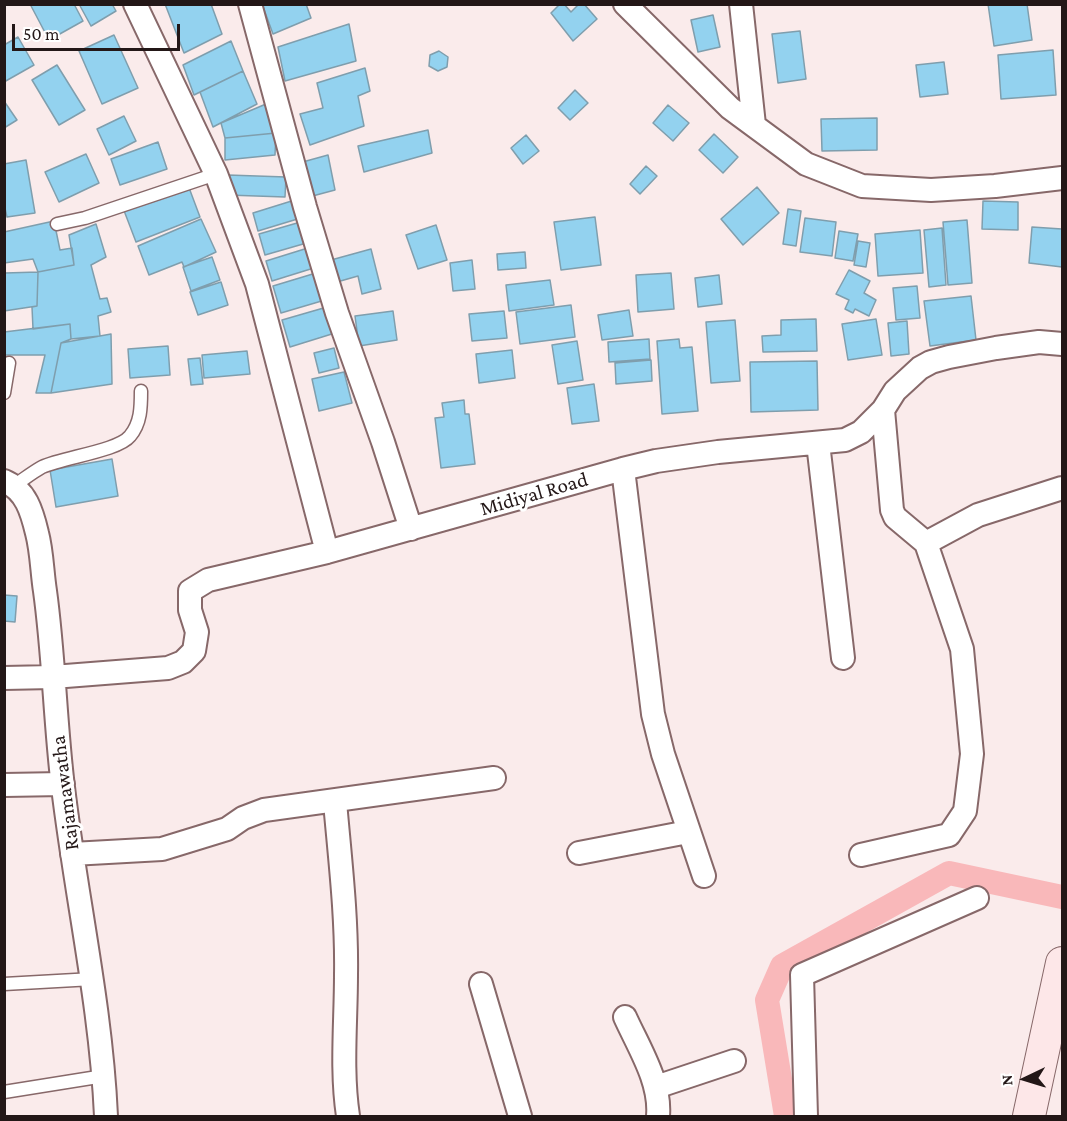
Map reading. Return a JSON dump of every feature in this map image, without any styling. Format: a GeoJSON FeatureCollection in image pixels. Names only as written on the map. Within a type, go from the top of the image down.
{"type":"FeatureCollection","features":[{"type":"Feature","properties":{"kind":"street"},"geometry":{"type":"LineString","coordinates":[[135,4],[216,174],[257,284],[327,552]]}},
{"type":"Feature","properties":{"kind":"street"},"geometry":{"type":"LineString","coordinates":[[250,4],[336,313],[383,442],[411,529]]}},
{"type":"Feature","properties":{"kind":"street"},"geometry":{"type":"LineString","coordinates":[[625,4],[730,108],[806,164],[862,186],[931,190],[995,186],[1062,178]]}},
{"type":"Feature","properties":{"kind":"street"},"geometry":{"type":"LineString","coordinates":[[741,4],[754,125]]}},
{"type":"Feature","properties":{"kind":"street","name":"Midiyal Road"},"geometry":{"type":"LineString","coordinates":[[52,677],[168,668],[183,663],[194,651],[197,632],[190,610],[190,591],[208,580],[327,552],[656,461],[718,452],[845,440],[861,432],[883,410],[895,391],[914,373],[931,362],[996,348],[1039,342],[1062,344]]}},
{"type":"Feature","properties":{"kind":"street"},"geometry":{"type":"LineString","coordinates":[[861,855],[949,835],[965,811],[972,754],[962,649],[926,543],[895,517],[892,510],[883,410]]}},
{"type":"Feature","properties":{"kind":"street"},"geometry":{"type":"LineString","coordinates":[[818,443],[843,658]]}},
{"type":"Feature","properties":{"kind":"street"},"geometry":{"type":"LineString","coordinates":[[623,469],[653,714],[663,754],[704,876]]}},
{"type":"Feature","properties":{"kind":"street","name":"Rajamawatha"},"geometry":{"type":"LineString","coordinates":[[10,483],[24,496],[37,534],[49,615],[52,677],[63,784],[93,979],[106,1116]]}},
{"type":"Feature","properties":{"kind":"street"},"geometry":{"type":"LineString","coordinates":[[926,543],[978,516],[1062,488]]}},
{"type":"Feature","properties":{"kind":"street"},"geometry":{"type":"LineString","coordinates":[[4,678],[52,677]]}},
{"type":"Feature","properties":{"kind":"street"},"geometry":{"type":"LineString","coordinates":[[72,854],[162,849],[227,829],[243,818],[264,810],[335,802],[395,791],[494,778]]}},
{"type":"Feature","properties":{"kind":"street"},"geometry":{"type":"LineString","coordinates":[[4,785],[63,784]]}},
{"type":"Feature","properties":{"kind":"street"},"geometry":{"type":"LineString","coordinates":[[335,802],[344,907],[346,975],[344,1044],[348,1116]]}},
{"type":"Feature","properties":{"kind":"street"},"geometry":{"type":"LineString","coordinates":[[579,853],[688,832]]}},
{"type":"Feature","properties":{"kind":"street"},"geometry":{"type":"LineString","coordinates":[[806,1116],[802,975],[977,898]]}},
{"type":"Feature","properties":{"kind":"street"},"geometry":{"type":"LineString","coordinates":[[1029,1116],[1062,963]]}},
{"type":"Feature","properties":{"kind":"street"},"geometry":{"type":"LineString","coordinates":[[481,984],[520,1116]]}},
{"type":"Feature","properties":{"kind":"street"},"geometry":{"type":"LineString","coordinates":[[625,1017],[656,1088],[658,1116]]}},
{"type":"Feature","properties":{"kind":"street"},"geometry":{"type":"LineString","coordinates":[[656,1088],[734,1061]]}},
{"type":"Feature","properties":{"kind":"lane"},"geometry":{"type":"LineString","coordinates":[[57,224],[85,218],[216,174]]}},
{"type":"Feature","properties":{"kind":"lane"},"geometry":{"type":"LineString","coordinates":[[4,393],[9,363]]}},
{"type":"Feature","properties":{"kind":"lane"},"geometry":{"type":"LineString","coordinates":[[10,483],[71,457],[117,445],[129,438],[137,425],[141,391]]}},
{"type":"Feature","properties":{"kind":"lane"},"geometry":{"type":"LineString","coordinates":[[4,984],[93,979]]}},
{"type":"Feature","properties":{"kind":"lane"},"geometry":{"type":"LineString","coordinates":[[4,1092],[104,1076]]}},
{"type":"Feature","properties":{"kind":"building"},"geometry":{"type":"Polygon","coordinates":[[[30,4],[74,4],[83,21],[49,40],[30,4]]]}},
{"type":"Feature","properties":{"kind":"building"},"geometry":{"type":"Polygon","coordinates":[[[79,4],[112,4],[116,11],[91,26],[79,4]]]}},
{"type":"Feature","properties":{"kind":"building"},"geometry":{"type":"Polygon","coordinates":[[[165,4],[211,4],[222,34],[184,53],[165,4]]]}},
{"type":"Feature","properties":{"kind":"building"},"geometry":{"type":"Polygon","coordinates":[[[262,4],[306,4],[311,18],[273,34],[262,4]]]}},
{"type":"Feature","properties":{"kind":"building"},"geometry":{"type":"Polygon","coordinates":[[[560,4],[564,4],[571,12],[579,4],[584,4],[597,19],[573,41],[551,13],[560,4]]]}},
{"type":"Feature","properties":{"kind":"building"},"geometry":{"type":"Polygon","coordinates":[[[988,4],[1027,4],[1032,40],[994,46],[988,4]]]}},
{"type":"Feature","properties":{"kind":"building"},"geometry":{"type":"Polygon","coordinates":[[[713,15],[720,47],[698,52],[691,20],[713,15]]]}},
{"type":"Feature","properties":{"kind":"building"},"geometry":{"type":"Polygon","coordinates":[[[349,24],[356,61],[285,81],[278,47],[349,24]]]}},
{"type":"Feature","properties":{"kind":"building"},"geometry":{"type":"Polygon","coordinates":[[[800,31],[806,79],[778,83],[772,34],[800,31]]]}},
{"type":"Feature","properties":{"kind":"building"},"geometry":{"type":"Polygon","coordinates":[[[114,35],[138,88],[102,104],[79,51],[114,35]]]}},
{"type":"Feature","properties":{"kind":"building"},"geometry":{"type":"Polygon","coordinates":[[[18,37],[34,65],[4,82],[4,45],[18,37]]]}},
{"type":"Feature","properties":{"kind":"building"},"geometry":{"type":"Polygon","coordinates":[[[231,41],[243,71],[194,95],[183,65],[231,41]]]}},
{"type":"Feature","properties":{"kind":"building"},"geometry":{"type":"Polygon","coordinates":[[[1053,50],[1056,95],[1001,99],[998,55],[1053,50]]]}},
{"type":"Feature","properties":{"kind":"building"},"geometry":{"type":"Polygon","coordinates":[[[439,51],[448,57],[447,67],[438,71],[429,66],[430,55],[439,51]]]}},
{"type":"Feature","properties":{"kind":"building"},"geometry":{"type":"Polygon","coordinates":[[[944,62],[948,94],[920,97],[916,65],[944,62]]]}},
{"type":"Feature","properties":{"kind":"building"},"geometry":{"type":"Polygon","coordinates":[[[57,65],[85,110],[59,125],[32,80],[57,65]]]}},
{"type":"Feature","properties":{"kind":"building"},"geometry":{"type":"Polygon","coordinates":[[[365,68],[370,91],[358,96],[364,126],[310,145],[300,114],[323,108],[317,83],[365,68]]]}},
{"type":"Feature","properties":{"kind":"building"},"geometry":{"type":"Polygon","coordinates":[[[243,71],[257,104],[213,127],[200,92],[243,71]]]}},
{"type":"Feature","properties":{"kind":"building"},"geometry":{"type":"Polygon","coordinates":[[[575,90],[588,103],[570,120],[558,108],[575,90]]]}},
{"type":"Feature","properties":{"kind":"building"},"geometry":{"type":"Polygon","coordinates":[[[4,101],[17,120],[4,128],[4,101]]]}},
{"type":"Feature","properties":{"kind":"building"},"geometry":{"type":"Polygon","coordinates":[[[266,104],[276,133],[225,138],[221,123],[266,104]]]}},
{"type":"Feature","properties":{"kind":"building"},"geometry":{"type":"Polygon","coordinates":[[[668,105],[689,123],[673,141],[653,123],[668,105]]]}},
{"type":"Feature","properties":{"kind":"building"},"geometry":{"type":"Polygon","coordinates":[[[124,116],[136,141],[109,155],[97,129],[124,116]]]}},
{"type":"Feature","properties":{"kind":"building"},"geometry":{"type":"Polygon","coordinates":[[[877,118],[877,150],[822,151],[821,119],[877,118]]]}},
{"type":"Feature","properties":{"kind":"building"},"geometry":{"type":"Polygon","coordinates":[[[428,130],[432,153],[364,172],[358,146],[428,130]]]}},
{"type":"Feature","properties":{"kind":"building"},"geometry":{"type":"Polygon","coordinates":[[[276,133],[275,155],[225,160],[225,138],[276,133]]]}},
{"type":"Feature","properties":{"kind":"building"},"geometry":{"type":"Polygon","coordinates":[[[714,134],[738,157],[723,173],[699,150],[714,134]]]}},
{"type":"Feature","properties":{"kind":"building"},"geometry":{"type":"Polygon","coordinates":[[[526,135],[539,151],[523,164],[511,148],[526,135]]]}},
{"type":"Feature","properties":{"kind":"building"},"geometry":{"type":"Polygon","coordinates":[[[158,142],[167,169],[120,185],[111,159],[158,142]]]}},
{"type":"Feature","properties":{"kind":"building"},"geometry":{"type":"Polygon","coordinates":[[[86,154],[99,183],[59,202],[45,172],[86,154]]]}},
{"type":"Feature","properties":{"kind":"building"},"geometry":{"type":"Polygon","coordinates":[[[328,155],[335,190],[305,198],[299,163],[328,155]]]}},
{"type":"Feature","properties":{"kind":"building"},"geometry":{"type":"Polygon","coordinates":[[[26,160],[35,213],[7,217],[4,204],[4,164],[26,160]]]}},
{"type":"Feature","properties":{"kind":"building"},"geometry":{"type":"Polygon","coordinates":[[[646,166],[657,176],[640,194],[630,184],[646,166]]]}},
{"type":"Feature","properties":{"kind":"building"},"geometry":{"type":"Polygon","coordinates":[[[228,175],[286,177],[285,197],[227,195],[228,175]]]}},
{"type":"Feature","properties":{"kind":"building"},"geometry":{"type":"Polygon","coordinates":[[[188,185],[200,217],[136,242],[123,208],[188,185]]]}},
{"type":"Feature","properties":{"kind":"building"},"geometry":{"type":"Polygon","coordinates":[[[757,187],[779,213],[743,245],[721,219],[757,187]]]}},
{"type":"Feature","properties":{"kind":"building"},"geometry":{"type":"Polygon","coordinates":[[[298,199],[304,217],[258,231],[253,213],[298,199]]]}},
{"type":"Feature","properties":{"kind":"building"},"geometry":{"type":"Polygon","coordinates":[[[983,201],[1018,202],[1018,230],[982,229],[983,201]]]}},
{"type":"Feature","properties":{"kind":"building"},"geometry":{"type":"Polygon","coordinates":[[[788,209],[801,211],[796,246],[783,244],[788,209]]]}},
{"type":"Feature","properties":{"kind":"building"},"geometry":{"type":"Polygon","coordinates":[[[595,217],[601,265],[561,270],[554,222],[595,217]]]}},
{"type":"Feature","properties":{"kind":"building"},"geometry":{"type":"Polygon","coordinates":[[[805,218],[836,222],[832,256],[800,252],[805,218]]]}},
{"type":"Feature","properties":{"kind":"building"},"geometry":{"type":"Polygon","coordinates":[[[201,219],[216,252],[184,267],[182,262],[149,275],[138,246],[201,219]]]}},
{"type":"Feature","properties":{"kind":"building"},"geometry":{"type":"Polygon","coordinates":[[[967,220],[972,283],[948,285],[943,222],[967,220]]]}},
{"type":"Feature","properties":{"kind":"building"},"geometry":{"type":"Polygon","coordinates":[[[54,221],[60,250],[72,248],[74,265],[38,272],[33,259],[4,263],[4,232],[54,221]]]}},
{"type":"Feature","properties":{"kind":"building"},"geometry":{"type":"Polygon","coordinates":[[[304,221],[310,242],[265,255],[259,234],[304,221]]]}},
{"type":"Feature","properties":{"kind":"building"},"geometry":{"type":"Polygon","coordinates":[[[96,224],[106,257],[91,265],[100,299],[107,298],[111,312],[98,316],[100,336],[71,339],[70,324],[33,329],[32,307],[37,306],[38,272],[74,265],[69,235],[96,224]]]}},
{"type":"Feature","properties":{"kind":"building"},"geometry":{"type":"Polygon","coordinates":[[[436,225],[447,260],[418,269],[406,235],[436,225]]]}},
{"type":"Feature","properties":{"kind":"building"},"geometry":{"type":"Polygon","coordinates":[[[1032,227],[1062,229],[1062,267],[1029,263],[1032,227]]]}},
{"type":"Feature","properties":{"kind":"building"},"geometry":{"type":"Polygon","coordinates":[[[942,228],[946,285],[929,287],[924,230],[942,228]]]}},
{"type":"Feature","properties":{"kind":"building"},"geometry":{"type":"Polygon","coordinates":[[[920,230],[923,273],[878,276],[875,234],[920,230]]]}},
{"type":"Feature","properties":{"kind":"building"},"geometry":{"type":"Polygon","coordinates":[[[839,231],[858,234],[853,261],[835,258],[839,231]]]}},
{"type":"Feature","properties":{"kind":"building"},"geometry":{"type":"Polygon","coordinates":[[[858,241],[870,243],[866,267],[854,265],[858,241]]]}},
{"type":"Feature","properties":{"kind":"building"},"geometry":{"type":"Polygon","coordinates":[[[311,247],[317,267],[272,281],[266,261],[311,247]]]}},
{"type":"Feature","properties":{"kind":"building"},"geometry":{"type":"Polygon","coordinates":[[[371,249],[381,289],[362,294],[358,276],[337,282],[331,260],[371,249]]]}},
{"type":"Feature","properties":{"kind":"building"},"geometry":{"type":"Polygon","coordinates":[[[525,252],[526,268],[498,270],[497,254],[525,252]]]}},
{"type":"Feature","properties":{"kind":"building"},"geometry":{"type":"Polygon","coordinates":[[[212,257],[220,280],[191,291],[183,267],[212,257]]]}},
{"type":"Feature","properties":{"kind":"building"},"geometry":{"type":"Polygon","coordinates":[[[472,260],[475,289],[453,291],[450,263],[472,260]]]}},
{"type":"Feature","properties":{"kind":"building"},"geometry":{"type":"Polygon","coordinates":[[[849,270],[870,281],[864,293],[876,300],[869,316],[855,309],[853,313],[845,309],[849,300],[836,294],[849,270]]]}},
{"type":"Feature","properties":{"kind":"building"},"geometry":{"type":"Polygon","coordinates":[[[38,272],[37,306],[4,311],[5,273],[38,272]]]}},
{"type":"Feature","properties":{"kind":"building"},"geometry":{"type":"Polygon","coordinates":[[[316,273],[325,300],[281,313],[273,286],[316,273]]]}},
{"type":"Feature","properties":{"kind":"building"},"geometry":{"type":"Polygon","coordinates":[[[671,273],[674,309],[638,312],[636,275],[671,273]]]}},
{"type":"Feature","properties":{"kind":"building"},"geometry":{"type":"Polygon","coordinates":[[[719,275],[722,304],[698,307],[695,278],[719,275]]]}},
{"type":"Feature","properties":{"kind":"building"},"geometry":{"type":"Polygon","coordinates":[[[550,280],[554,305],[509,311],[506,285],[550,280]]]}},
{"type":"Feature","properties":{"kind":"building"},"geometry":{"type":"Polygon","coordinates":[[[221,282],[228,305],[198,315],[190,292],[221,282]]]}},
{"type":"Feature","properties":{"kind":"building"},"geometry":{"type":"Polygon","coordinates":[[[917,286],[920,318],[896,320],[893,288],[917,286]]]}},
{"type":"Feature","properties":{"kind":"building"},"geometry":{"type":"Polygon","coordinates":[[[971,296],[976,340],[930,346],[924,301],[971,296]]]}},
{"type":"Feature","properties":{"kind":"building"},"geometry":{"type":"Polygon","coordinates":[[[571,305],[575,337],[520,344],[516,312],[571,305]]]}},
{"type":"Feature","properties":{"kind":"building"},"geometry":{"type":"Polygon","coordinates":[[[327,307],[335,333],[290,347],[282,320],[327,307]]]}},
{"type":"Feature","properties":{"kind":"building"},"geometry":{"type":"Polygon","coordinates":[[[629,310],[633,336],[602,340],[598,315],[629,310]]]}},
{"type":"Feature","properties":{"kind":"building"},"geometry":{"type":"Polygon","coordinates":[[[393,311],[397,340],[359,346],[355,316],[393,311]]]}},
{"type":"Feature","properties":{"kind":"building"},"geometry":{"type":"Polygon","coordinates":[[[504,311],[507,338],[472,341],[469,314],[504,311]]]}},
{"type":"Feature","properties":{"kind":"building"},"geometry":{"type":"Polygon","coordinates":[[[816,319],[817,351],[763,352],[762,336],[781,335],[781,320],[816,319]]]}},
{"type":"Feature","properties":{"kind":"building"},"geometry":{"type":"Polygon","coordinates":[[[876,319],[882,355],[848,360],[842,324],[876,319]]]}},
{"type":"Feature","properties":{"kind":"building"},"geometry":{"type":"Polygon","coordinates":[[[735,320],[740,381],[711,383],[706,322],[735,320]]]}},
{"type":"Feature","properties":{"kind":"building"},"geometry":{"type":"Polygon","coordinates":[[[907,321],[909,354],[891,356],[888,323],[907,321]]]}},
{"type":"Feature","properties":{"kind":"building"},"geometry":{"type":"Polygon","coordinates":[[[70,324],[71,339],[61,343],[51,393],[36,393],[45,355],[4,355],[4,332],[70,324]]]}},
{"type":"Feature","properties":{"kind":"building"},"geometry":{"type":"Polygon","coordinates":[[[111,334],[112,384],[51,393],[61,343],[111,334]]]}},
{"type":"Feature","properties":{"kind":"building"},"geometry":{"type":"Polygon","coordinates":[[[649,339],[650,359],[609,362],[608,342],[649,339]]]}},
{"type":"Feature","properties":{"kind":"building"},"geometry":{"type":"Polygon","coordinates":[[[679,339],[680,348],[692,347],[698,411],[662,414],[657,341],[679,339]]]}},
{"type":"Feature","properties":{"kind":"building"},"geometry":{"type":"Polygon","coordinates":[[[577,341],[583,380],[558,384],[552,345],[577,341]]]}},
{"type":"Feature","properties":{"kind":"building"},"geometry":{"type":"Polygon","coordinates":[[[168,346],[170,375],[130,378],[128,349],[168,346]]]}},
{"type":"Feature","properties":{"kind":"building"},"geometry":{"type":"Polygon","coordinates":[[[334,348],[339,368],[319,373],[314,353],[334,348]]]}},
{"type":"Feature","properties":{"kind":"building"},"geometry":{"type":"Polygon","coordinates":[[[512,350],[515,378],[479,383],[476,354],[512,350]]]}},
{"type":"Feature","properties":{"kind":"building"},"geometry":{"type":"Polygon","coordinates":[[[247,351],[250,374],[204,378],[202,355],[247,351]]]}},
{"type":"Feature","properties":{"kind":"building"},"geometry":{"type":"Polygon","coordinates":[[[200,358],[203,384],[191,385],[188,359],[200,358]]]}},
{"type":"Feature","properties":{"kind":"building"},"geometry":{"type":"Polygon","coordinates":[[[651,360],[652,381],[616,384],[615,363],[651,360]]]}},
{"type":"Feature","properties":{"kind":"building"},"geometry":{"type":"Polygon","coordinates":[[[817,361],[818,410],[751,412],[750,362],[817,361]]]}},
{"type":"Feature","properties":{"kind":"building"},"geometry":{"type":"Polygon","coordinates":[[[344,372],[352,403],[319,411],[312,379],[344,372]]]}},
{"type":"Feature","properties":{"kind":"building"},"geometry":{"type":"Polygon","coordinates":[[[594,384],[599,421],[572,424],[567,388],[594,384]]]}},
{"type":"Feature","properties":{"kind":"building"},"geometry":{"type":"Polygon","coordinates":[[[464,400],[465,414],[469,414],[475,464],[441,468],[435,418],[444,417],[442,403],[464,400]]]}},
{"type":"Feature","properties":{"kind":"building"},"geometry":{"type":"Polygon","coordinates":[[[112,459],[118,496],[56,507],[50,470],[112,459]]]}},
{"type":"Feature","properties":{"kind":"building"},"geometry":{"type":"Polygon","coordinates":[[[4,595],[17,596],[15,622],[4,621],[4,595]]]}},
{"type":"Feature","properties":{"kind":"waterway"},"geometry":{"type":"LineString","coordinates":[[786,1116],[767,1000],[782,966],[949,873],[1062,897]]}}]}
